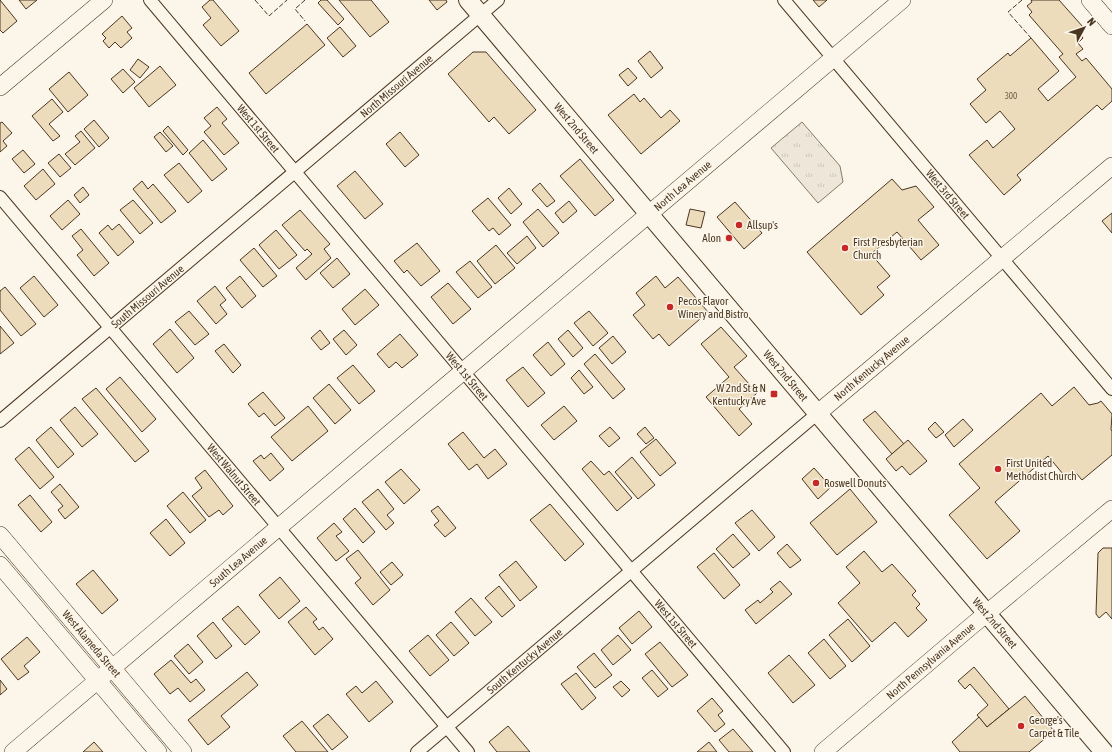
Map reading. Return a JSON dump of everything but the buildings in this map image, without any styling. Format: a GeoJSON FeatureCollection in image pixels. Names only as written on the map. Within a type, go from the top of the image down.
{"type":"FeatureCollection","features":[{"type":"Feature","properties":{"kind":"main road","name":"West 2nd Street"},"geometry":{"type":"LineString","coordinates":[[468,0],[1104,752]]}},
{"type":"Feature","properties":{"kind":"street"},"geometry":{"type":"LineString","coordinates":[[0,87],[104,0]]}},
{"type":"Feature","properties":{"kind":"street","name":"West 1st Street"},"geometry":{"type":"LineString","coordinates":[[150,0],[784,752]]}},
{"type":"Feature","properties":{"kind":"street","name":"North Missouri Avenue"},"geometry":{"type":"LineString","coordinates":[[295,172],[498,0]]}},
{"type":"Feature","properties":{"kind":"street","name":"West 3rd Street"},"geometry":{"type":"LineString","coordinates":[[784,0],[1112,389]]}},
{"type":"Feature","properties":{"kind":"street","name":"North Lea Avenue"},"geometry":{"type":"LineString","coordinates":[[464,372],[902,0]]}},
{"type":"Feature","properties":{"kind":"street"},"geometry":{"type":"LineString","coordinates":[[1090,0],[1112,26]]}},
{"type":"Feature","properties":{"kind":"street","name":"North Kentucky Avenue"},"geometry":{"type":"LineString","coordinates":[[632,572],[818,413],[1112,166]]}},
{"type":"Feature","properties":{"kind":"street","name":"South Missouri Avenue"},"geometry":{"type":"LineString","coordinates":[[0,421],[295,172]]}},
{"type":"Feature","properties":{"kind":"street","name":"West Walnut Street"},"geometry":{"type":"LineString","coordinates":[[0,197],[468,752]]}},
{"type":"Feature","properties":{"kind":"street","name":"South Lea Avenue"},"geometry":{"type":"LineString","coordinates":[[13,752],[464,372]]}},
{"type":"Feature","properties":{"kind":"street","name":"North Pennsylvania Avenue"},"geometry":{"type":"LineString","coordinates":[[823,752],[986,613],[1112,509]]}},
{"type":"Feature","properties":{"kind":"street","name":"West Alameda Street"},"geometry":{"type":"LineString","coordinates":[[0,535],[183,752]]}},
{"type":"Feature","properties":{"kind":"street","name":"West Alameda Street"},"geometry":{"type":"LineString","coordinates":[[0,565],[158,752]]}},
{"type":"Feature","properties":{"kind":"street","name":"South Kentucky Avenue"},"geometry":{"type":"LineString","coordinates":[[417,752],[632,572]]}},
{"type":"Feature","properties":{"kind":"green space"},"geometry":{"type":"Polygon","coordinates":[[[802,122],[840,166],[843,182],[818,203],[771,148],[802,122]]]}},
{"type":"Feature","properties":{"kind":"fence"},"geometry":{"type":"LineString","coordinates":[[255,0],[269,16],[287,0]]}},
{"type":"Feature","properties":{"kind":"fence"},"geometry":{"type":"LineString","coordinates":[[305,0],[295,9],[305,21]]}},
{"type":"Feature","properties":{"kind":"fence"},"geometry":{"type":"LineString","coordinates":[[1022,0],[1008,12],[1031,38]]}},
{"type":"Feature","properties":{"kind":"place","name":"Allsup's"},"geometry":{"type":"Point","coordinates":[739,225]}},
{"type":"Feature","properties":{"kind":"place","name":"Alon"},"geometry":{"type":"Point","coordinates":[729,238]}},
{"type":"Feature","properties":{"kind":"place","name":"First Presbyterian Church"},"geometry":{"type":"Point","coordinates":[845,248]}},
{"type":"Feature","properties":{"kind":"place","name":"Pecos Flavor Winery and Bistro"},"geometry":{"type":"Point","coordinates":[670,307]}},
{"type":"Feature","properties":{"kind":"place","name":"W 2nd St & N Kentucky Ave"},"geometry":{"type":"Point","coordinates":[774,394]}},
{"type":"Feature","properties":{"kind":"place","name":"First United Methodist Church"},"geometry":{"type":"Point","coordinates":[998,469]}},
{"type":"Feature","properties":{"kind":"place","name":"Roswell Donuts"},"geometry":{"type":"Point","coordinates":[816,483]}},
{"type":"Feature","properties":{"kind":"place","name":"George's Carpet & Tile"},"geometry":{"type":"Point","coordinates":[1021,726]}}]}
